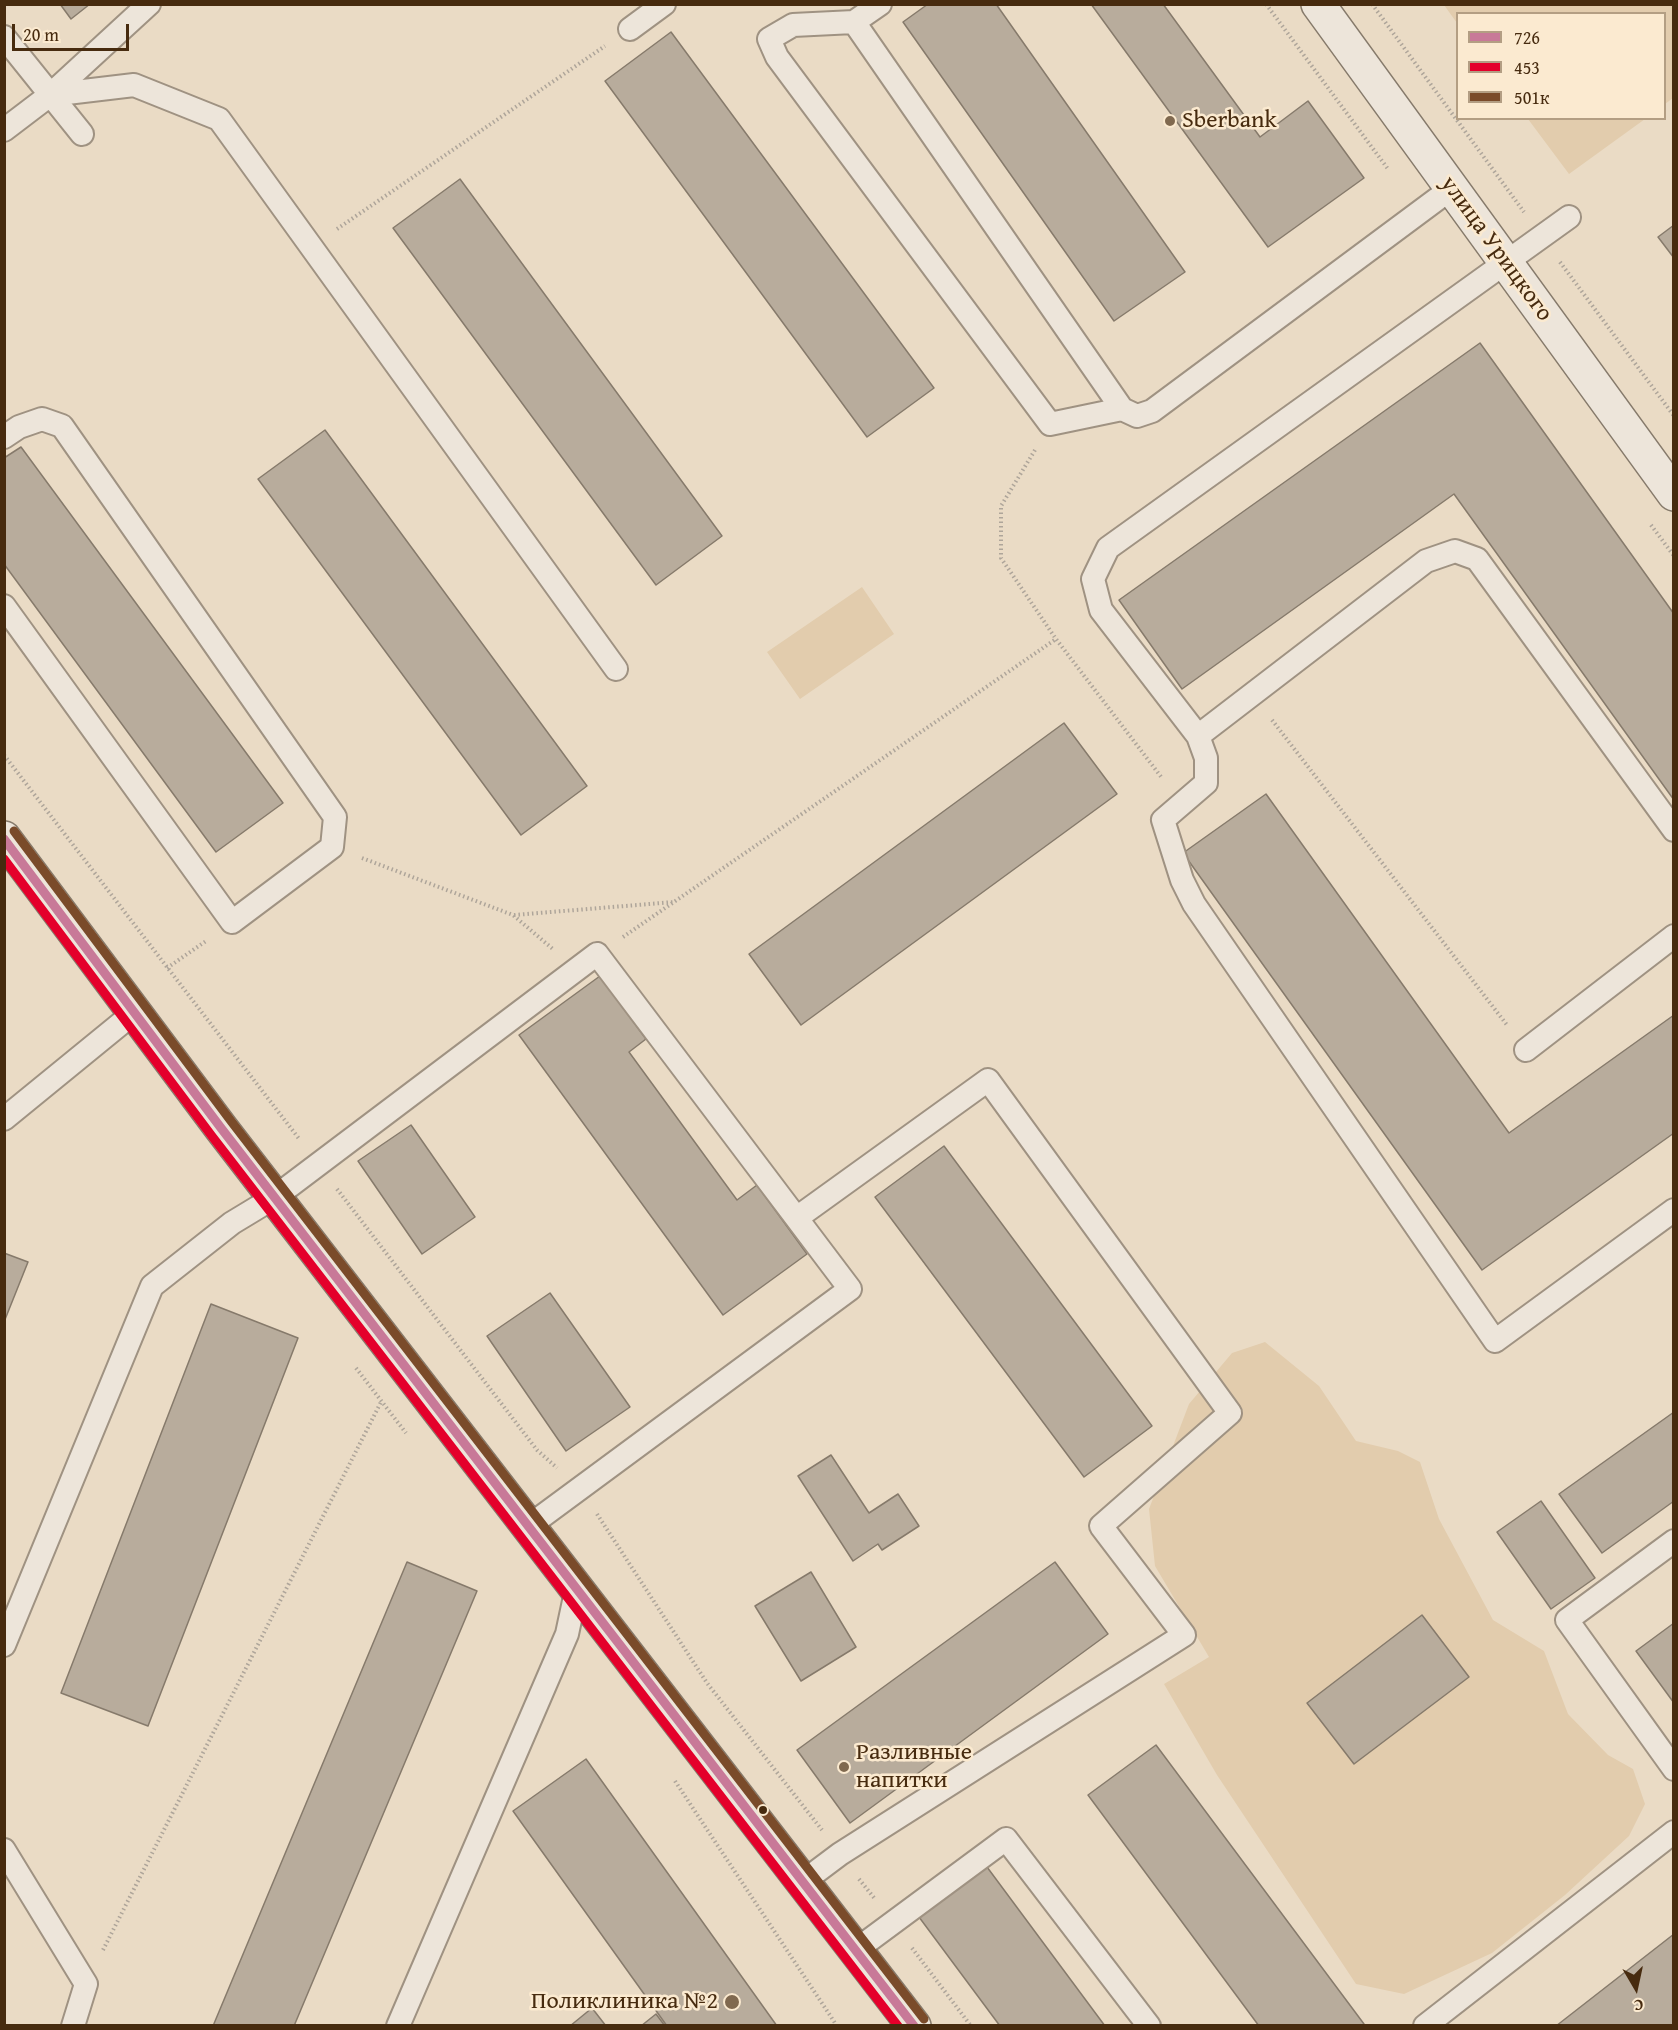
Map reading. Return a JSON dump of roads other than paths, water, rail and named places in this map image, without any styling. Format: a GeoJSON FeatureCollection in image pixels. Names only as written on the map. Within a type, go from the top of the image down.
{"type":"FeatureCollection","features":[{"type":"Feature","properties":{"kind":"street","name":"улица Урицкого"},"geometry":{"type":"LineString","coordinates":[[1318,4],[1674,494]]}},
{"type":"Feature","properties":{"kind":"street"},"geometry":{"type":"LineString","coordinates":[[4,838],[275,1197],[914,2025]]}},
{"type":"Feature","properties":{"kind":"lane"},"geometry":{"type":"LineString","coordinates":[[4,130],[50,95],[149,4]]}},
{"type":"Feature","properties":{"kind":"lane"},"geometry":{"type":"LineString","coordinates":[[630,29],[664,4]]}},
{"type":"Feature","properties":{"kind":"lane"},"geometry":{"type":"LineString","coordinates":[[835,4],[854,22],[1122,409],[1137,416],[1152,411],[1452,188]]}},
{"type":"Feature","properties":{"kind":"lane"},"geometry":{"type":"LineString","coordinates":[[880,4],[854,22],[793,25],[769,39],[777,57],[1050,424],[1122,409]]}},
{"type":"Feature","properties":{"kind":"lane"},"geometry":{"type":"LineString","coordinates":[[4,37],[82,134]]}},
{"type":"Feature","properties":{"kind":"lane"},"geometry":{"type":"LineString","coordinates":[[50,95],[134,86],[219,118],[616,669]]}},
{"type":"Feature","properties":{"kind":"lane"},"geometry":{"type":"LineString","coordinates":[[1569,217],[1504,261],[1108,548],[1093,579],[1101,610],[1198,736],[1206,759],[1206,783],[1163,820],[1182,880],[1194,904],[1495,1341],[1674,1210]]}},
{"type":"Feature","properties":{"kind":"lane"},"geometry":{"type":"LineString","coordinates":[[4,437],[19,427],[42,418],[62,426],[335,817],[332,847],[232,922],[4,606]]}},
{"type":"Feature","properties":{"kind":"lane"},"geometry":{"type":"LineString","coordinates":[[1198,736],[1426,561],[1455,551],[1477,559],[1674,830]]}},
{"type":"Feature","properties":{"kind":"lane"},"geometry":{"type":"LineString","coordinates":[[1526,1050],[1674,936]]}},
{"type":"Feature","properties":{"kind":"lane"},"geometry":{"type":"LineString","coordinates":[[4,1645],[152,1286],[232,1223],[275,1197],[317,1163],[597,954],[798,1217],[850,1289],[529,1526]]}},
{"type":"Feature","properties":{"kind":"lane"},"geometry":{"type":"LineString","coordinates":[[4,1119],[135,1012]]}},
{"type":"Feature","properties":{"kind":"lane"},"geometry":{"type":"LineString","coordinates":[[798,1217],[988,1080],[1230,1413],[1101,1526],[1184,1635],[840,1854],[804,1881]]}},
{"type":"Feature","properties":{"kind":"lane"},"geometry":{"type":"LineString","coordinates":[[1674,1541],[1567,1620],[1674,1769]]}},
{"type":"Feature","properties":{"kind":"lane"},"geometry":{"type":"LineString","coordinates":[[398,2025],[567,1634],[577,1587]]}},
{"type":"Feature","properties":{"kind":"lane"},"geometry":{"type":"LineString","coordinates":[[1425,2025],[1674,1832]]}},
{"type":"Feature","properties":{"kind":"lane"},"geometry":{"type":"LineString","coordinates":[[856,1950],[1006,1839],[1149,2025]]}},
{"type":"Feature","properties":{"kind":"lane"},"geometry":{"type":"LineString","coordinates":[[4,1850],[86,1984],[73,2025]]}},
{"type":"Feature","properties":{"kind":"place","name":"Sberbank"},"geometry":{"type":"Point","coordinates":[1170,121]}},
{"type":"Feature","properties":{"kind":"place","name":"Разливные напитки"},"geometry":{"type":"Point","coordinates":[844,1767]}},
{"type":"Feature","properties":{"kind":"place","name":"Поликлиника №2"},"geometry":{"type":"Point","coordinates":[732,2002]}}]}
